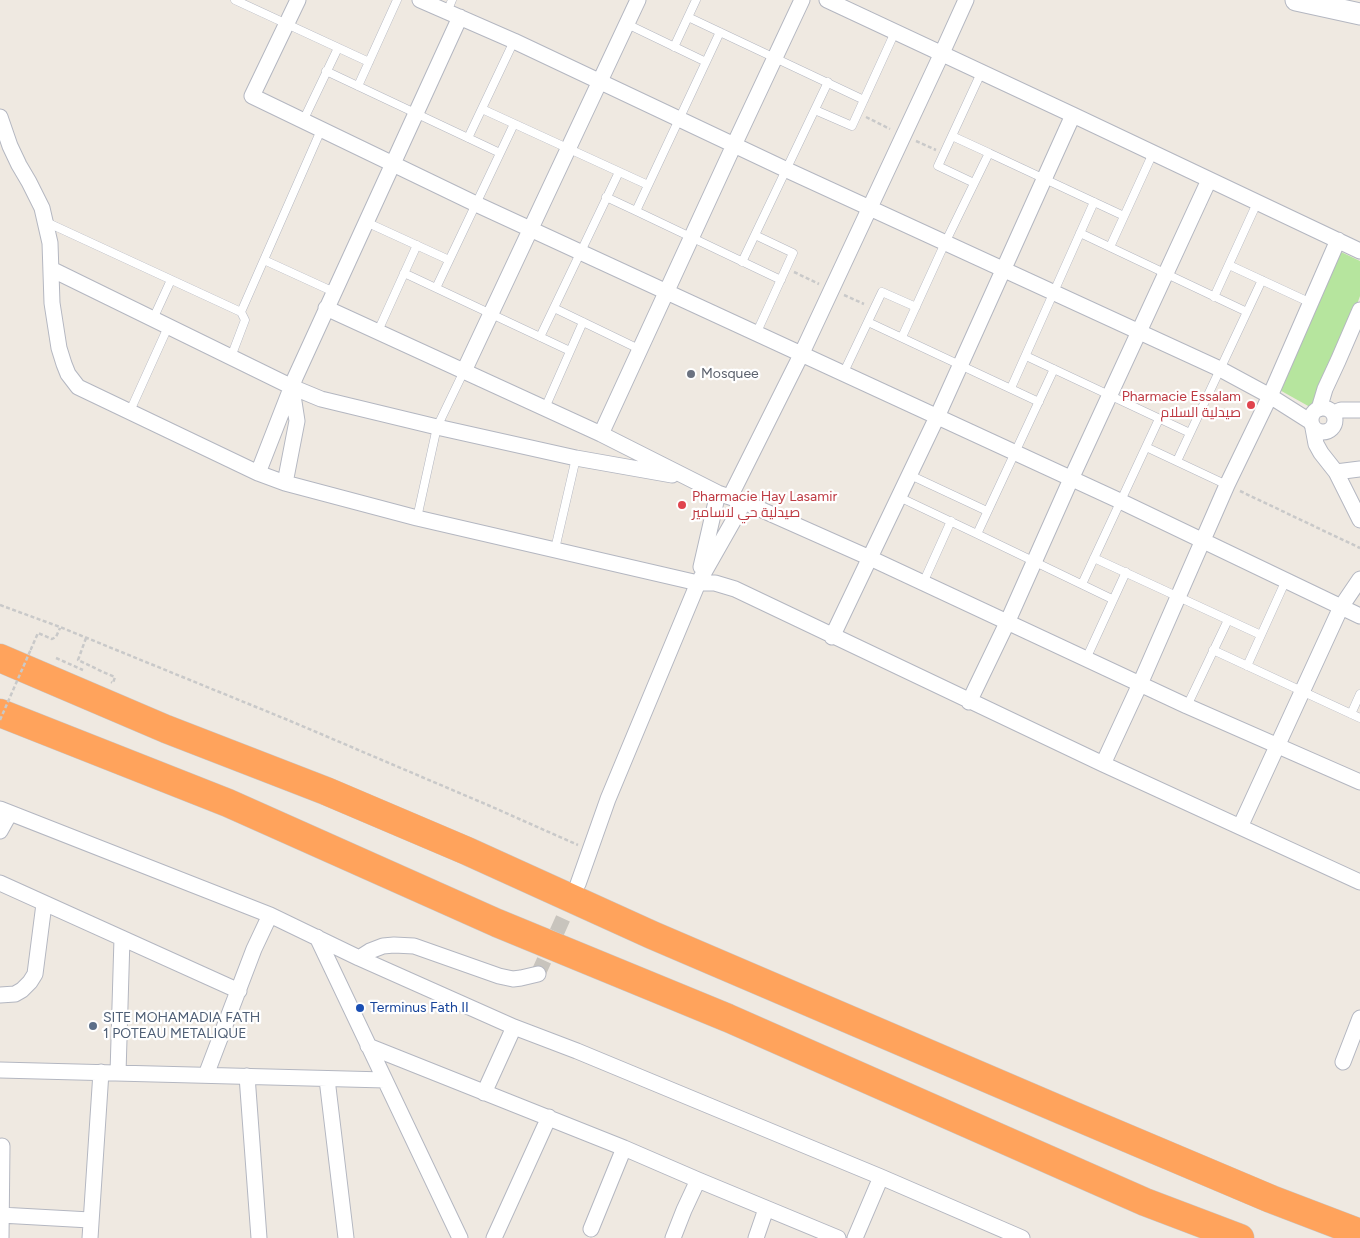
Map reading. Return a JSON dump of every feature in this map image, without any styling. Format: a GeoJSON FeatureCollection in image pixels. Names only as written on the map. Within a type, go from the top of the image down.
{"type":"FeatureCollection","features":[{"type":"Feature","properties":{"kind":"highway"},"geometry":{"type":"LineString","coordinates":[[0,658],[166,729],[351,802],[467,851],[652,935],[1042,1102],[1271,1198],[1360,1233]]}},
{"type":"Feature","properties":{"kind":"highway"},"geometry":{"type":"LineString","coordinates":[[0,713],[228,803],[497,923],[728,1018],[1145,1202],[1240,1238]]}},
{"type":"Feature","properties":{"kind":"main road"},"geometry":{"type":"LineString","coordinates":[[1296,0],[1360,14]]}},
{"type":"Feature","properties":{"kind":"street"},"geometry":{"type":"LineString","coordinates":[[298,0],[252,96],[476,204],[1071,479],[1360,616]]}},
{"type":"Feature","properties":{"kind":"street"},"geometry":{"type":"LineString","coordinates":[[420,0],[453,9],[514,41],[787,170],[1220,369],[1284,404],[1320,415],[1335,416],[1335,424],[1330,430],[1334,469]]}},
{"type":"Feature","properties":{"kind":"street"},"geometry":{"type":"LineString","coordinates":[[464,371],[638,0]]}},
{"type":"Feature","properties":{"kind":"street"},"geometry":{"type":"LineString","coordinates":[[602,434],[802,0]]}},
{"type":"Feature","properties":{"kind":"street"},"geometry":{"type":"LineString","coordinates":[[827,0],[1360,251]]}},
{"type":"Feature","properties":{"kind":"street"},"geometry":{"type":"LineString","coordinates":[[578,884],[612,790],[698,584],[731,497],[801,355],[966,0]]}},
{"type":"Feature","properties":{"kind":"street"},"geometry":{"type":"LineString","coordinates":[[258,473],[295,378],[416,114],[453,9]]}},
{"type":"Feature","properties":{"kind":"street"},"geometry":{"type":"LineString","coordinates":[[832,637],[937,418],[1073,115]]}},
{"type":"Feature","properties":{"kind":"street"},"geometry":{"type":"LineString","coordinates":[[0,117],[10,146],[42,208],[50,243],[52,304],[59,348],[68,374],[78,387],[258,473],[285,483],[417,518],[698,584],[716,583],[735,590],[969,702],[1360,882]]}},
{"type":"Feature","properties":{"kind":"street"},"geometry":{"type":"LineString","coordinates":[[969,702],[1007,623],[1138,331],[1209,180]]}},
{"type":"Feature","properties":{"kind":"street"},"geometry":{"type":"LineString","coordinates":[[1103,764],[1227,485],[1270,396],[1338,240]]}},
{"type":"Feature","properties":{"kind":"street"},"geometry":{"type":"LineString","coordinates":[[51,269],[320,399],[576,458],[687,478]]}},
{"type":"Feature","properties":{"kind":"street"},"geometry":{"type":"LineString","coordinates":[[326,308],[602,434],[687,478],[870,558],[1187,706],[1360,782]]}},
{"type":"Feature","properties":{"kind":"street"},"geometry":{"type":"LineString","coordinates":[[1360,310],[1338,362],[1334,391],[1320,415],[1316,444],[1320,453],[1334,469],[1360,520]]}},
{"type":"Feature","properties":{"kind":"street"},"geometry":{"type":"LineString","coordinates":[[285,483],[297,421],[292,387]]}},
{"type":"Feature","properties":{"kind":"street"},"geometry":{"type":"LineString","coordinates":[[1320,415],[1341,410],[1360,410]]}},
{"type":"Feature","properties":{"kind":"street"},"geometry":{"type":"LineString","coordinates":[[1334,469],[1360,470]]}},
{"type":"Feature","properties":{"kind":"street"},"geometry":{"type":"LineString","coordinates":[[698,584],[731,497]]}},
{"type":"Feature","properties":{"kind":"street"},"geometry":{"type":"LineString","coordinates":[[1240,827],[1341,607],[1360,579]]}},
{"type":"Feature","properties":{"kind":"street"},"geometry":{"type":"LineString","coordinates":[[0,831],[5,811],[270,915],[359,958],[514,1027],[881,1177],[1022,1238]]}},
{"type":"Feature","properties":{"kind":"street"},"geometry":{"type":"LineString","coordinates":[[0,883],[239,991]]}},
{"type":"Feature","properties":{"kind":"street"},"geometry":{"type":"LineString","coordinates":[[0,995],[15,994],[22,990],[35,974],[44,904]]}},
{"type":"Feature","properties":{"kind":"street"},"geometry":{"type":"LineString","coordinates":[[206,1075],[254,950],[270,915]]}},
{"type":"Feature","properties":{"kind":"street"},"geometry":{"type":"LineString","coordinates":[[118,1073],[122,938]]}},
{"type":"Feature","properties":{"kind":"street"},"geometry":{"type":"LineString","coordinates":[[317,938],[460,1238]]}},
{"type":"Feature","properties":{"kind":"street"},"geometry":{"type":"LineString","coordinates":[[359,958],[383,946],[414,946],[499,976],[513,979],[538,974]]}},
{"type":"Feature","properties":{"kind":"street"},"geometry":{"type":"LineString","coordinates":[[1343,1062],[1360,1018]]}},
{"type":"Feature","properties":{"kind":"street"},"geometry":{"type":"LineString","coordinates":[[484,1093],[514,1027]]}},
{"type":"Feature","properties":{"kind":"street"},"geometry":{"type":"LineString","coordinates":[[368,1046],[624,1148],[838,1238]]}},
{"type":"Feature","properties":{"kind":"street"},"geometry":{"type":"LineString","coordinates":[[0,1070],[386,1080]]}},
{"type":"Feature","properties":{"kind":"street"},"geometry":{"type":"LineString","coordinates":[[90,1238],[101,1072]]}},
{"type":"Feature","properties":{"kind":"street"},"geometry":{"type":"LineString","coordinates":[[247,1076],[258,1238]]}},
{"type":"Feature","properties":{"kind":"street"},"geometry":{"type":"LineString","coordinates":[[327,1078],[346,1238]]}},
{"type":"Feature","properties":{"kind":"street"},"geometry":{"type":"LineString","coordinates":[[494,1238],[549,1118]]}},
{"type":"Feature","properties":{"kind":"street"},"geometry":{"type":"LineString","coordinates":[[1,1238],[2,1146]]}},
{"type":"Feature","properties":{"kind":"street"},"geometry":{"type":"LineString","coordinates":[[591,1229],[624,1148]]}},
{"type":"Feature","properties":{"kind":"street"},"geometry":{"type":"LineString","coordinates":[[855,1238],[881,1177]]}},
{"type":"Feature","properties":{"kind":"street"},"geometry":{"type":"LineString","coordinates":[[673,1238],[698,1180]]}},
{"type":"Feature","properties":{"kind":"street"},"geometry":{"type":"LineString","coordinates":[[756,1238],[766,1209]]}},
{"type":"Feature","properties":{"kind":"street"},"geometry":{"type":"LineString","coordinates":[[1,1215],[90,1220]]}},
{"type":"Feature","properties":{"kind":"lane"},"geometry":{"type":"LineString","coordinates":[[235,0],[369,62]]}},
{"type":"Feature","properties":{"kind":"lane"},"geometry":{"type":"LineString","coordinates":[[358,86],[397,0]]}},
{"type":"Feature","properties":{"kind":"lane"},"geometry":{"type":"LineString","coordinates":[[674,47],[696,0]]}},
{"type":"Feature","properties":{"kind":"lane"},"geometry":{"type":"LineString","coordinates":[[688,17],[864,100]]}},
{"type":"Feature","properties":{"kind":"lane"},"geometry":{"type":"LineString","coordinates":[[627,24],[706,62]]}},
{"type":"Feature","properties":{"kind":"lane"},"geometry":{"type":"LineString","coordinates":[[636,211],[720,32]]}},
{"type":"Feature","properties":{"kind":"lane"},"geometry":{"type":"LineString","coordinates":[[815,110],[852,126],[896,32]]}},
{"type":"Feature","properties":{"kind":"lane"},"geometry":{"type":"LineString","coordinates":[[468,138],[514,41]]}},
{"type":"Feature","properties":{"kind":"lane"},"geometry":{"type":"LineString","coordinates":[[303,121],[338,48]]}},
{"type":"Feature","properties":{"kind":"lane"},"geometry":{"type":"LineString","coordinates":[[326,71],[500,152]]}},
{"type":"Feature","properties":{"kind":"lane"},"geometry":{"type":"LineString","coordinates":[[974,183],[938,166],[982,73]]}},
{"type":"Feature","properties":{"kind":"lane"},"geometry":{"type":"LineString","coordinates":[[742,262],[828,82]]}},
{"type":"Feature","properties":{"kind":"lane"},"geometry":{"type":"LineString","coordinates":[[482,109],[648,186]]}},
{"type":"Feature","properties":{"kind":"lane"},"geometry":{"type":"LineString","coordinates":[[436,288],[514,124]]}},
{"type":"Feature","properties":{"kind":"lane"},"geometry":{"type":"LineString","coordinates":[[241,312],[320,130]]}},
{"type":"Feature","properties":{"kind":"lane"},"geometry":{"type":"LineString","coordinates":[[952,136],[1124,216]]}},
{"type":"Feature","properties":{"kind":"lane"},"geometry":{"type":"LineString","coordinates":[[902,337],[945,242],[989,153]]}},
{"type":"Feature","properties":{"kind":"lane"},"geometry":{"type":"LineString","coordinates":[[1110,247],[1153,153]]}},
{"type":"Feature","properties":{"kind":"lane"},"geometry":{"type":"LineString","coordinates":[[540,337],[618,172]]}},
{"type":"Feature","properties":{"kind":"lane"},"geometry":{"type":"LineString","coordinates":[[606,197],[781,280]]}},
{"type":"Feature","properties":{"kind":"lane"},"geometry":{"type":"LineString","coordinates":[[1011,388],[1094,202]]}},
{"type":"Feature","properties":{"kind":"lane"},"geometry":{"type":"LineString","coordinates":[[1214,297],[1258,203]]}},
{"type":"Feature","properties":{"kind":"lane"},"geometry":{"type":"LineString","coordinates":[[45,222],[241,312],[245,320],[231,357]]}},
{"type":"Feature","properties":{"kind":"lane"},"geometry":{"type":"LineString","coordinates":[[366,222],[449,260]]}},
{"type":"Feature","properties":{"kind":"lane"},"geometry":{"type":"LineString","coordinates":[[1080,234],[1247,312]]}},
{"type":"Feature","properties":{"kind":"lane"},"geometry":{"type":"LineString","coordinates":[[755,235],[793,253],[756,334]]}},
{"type":"Feature","properties":{"kind":"lane"},"geometry":{"type":"LineString","coordinates":[[378,331],[417,245]]}},
{"type":"Feature","properties":{"kind":"lane"},"geometry":{"type":"LineString","coordinates":[[264,260],[334,292]]}},
{"type":"Feature","properties":{"kind":"lane"},"geometry":{"type":"LineString","coordinates":[[1229,265],[1311,303]]}},
{"type":"Feature","properties":{"kind":"lane"},"geometry":{"type":"LineString","coordinates":[[404,273],[570,351]]}},
{"type":"Feature","properties":{"kind":"lane"},"geometry":{"type":"LineString","coordinates":[[153,319],[171,280]]}},
{"type":"Feature","properties":{"kind":"lane"},"geometry":{"type":"LineString","coordinates":[[1177,461],[1262,280]]}},
{"type":"Feature","properties":{"kind":"lane"},"geometry":{"type":"LineString","coordinates":[[843,374],[882,292],[916,307]]}},
{"type":"Feature","properties":{"kind":"lane"},"geometry":{"type":"LineString","coordinates":[[554,308],[641,350]]}},
{"type":"Feature","properties":{"kind":"lane"},"geometry":{"type":"LineString","coordinates":[[545,408],[584,322]]}},
{"type":"Feature","properties":{"kind":"lane"},"geometry":{"type":"LineString","coordinates":[[868,322],[1039,402]]}},
{"type":"Feature","properties":{"kind":"lane"},"geometry":{"type":"LineString","coordinates":[[130,411],[168,326]]}},
{"type":"Feature","properties":{"kind":"lane"},"geometry":{"type":"LineString","coordinates":[[1026,356],[1190,433]]}},
{"type":"Feature","properties":{"kind":"lane"},"geometry":{"type":"LineString","coordinates":[[977,534],[1054,369]]}},
{"type":"Feature","properties":{"kind":"lane"},"geometry":{"type":"LineString","coordinates":[[417,518],[437,427],[464,371]]}},
{"type":"Feature","properties":{"kind":"lane"},"geometry":{"type":"LineString","coordinates":[[1082,584],[1159,419]]}},
{"type":"Feature","properties":{"kind":"lane"},"geometry":{"type":"LineString","coordinates":[[1146,447],[1227,485]]}},
{"type":"Feature","properties":{"kind":"lane"},"geometry":{"type":"LineString","coordinates":[[555,550],[576,458]]}},
{"type":"Feature","properties":{"kind":"lane"},"geometry":{"type":"LineString","coordinates":[[910,475],[987,511]]}},
{"type":"Feature","properties":{"kind":"lane"},"geometry":{"type":"LineString","coordinates":[[899,497],[1112,599]]}},
{"type":"Feature","properties":{"kind":"lane"},"geometry":{"type":"LineString","coordinates":[[923,583],[951,521]]}},
{"type":"Feature","properties":{"kind":"lane"},"geometry":{"type":"LineString","coordinates":[[1094,558],[1261,635]]}},
{"type":"Feature","properties":{"kind":"lane"},"geometry":{"type":"LineString","coordinates":[[1086,659],[1126,572]]}},
{"type":"Feature","properties":{"kind":"lane"},"geometry":{"type":"LineString","coordinates":[[1247,666],[1286,580]]}},
{"type":"Feature","properties":{"kind":"lane"},"geometry":{"type":"LineString","coordinates":[[1187,706],[1228,620]]}},
{"type":"Feature","properties":{"kind":"lane"},"geometry":{"type":"LineString","coordinates":[[1213,650],[1360,718]]}},
{"type":"Feature","properties":{"kind":"lane"},"geometry":{"type":"LineString","coordinates":[[1351,714],[1360,694]]}},
{"type":"Feature","properties":{"kind":"path"},"geometry":{"type":"LineString","coordinates":[[1227,485],[1360,548]]}},
{"type":"Feature","properties":{"kind":"path"},"geometry":{"type":"LineString","coordinates":[[0,605],[60,627],[288,720],[589,850]]}},
{"type":"Feature","properties":{"kind":"path"},"geometry":{"type":"LineString","coordinates":[[0,720],[38,633],[52,639],[56,637],[60,627]]}},
{"type":"Feature","properties":{"kind":"path"},"geometry":{"type":"LineString","coordinates":[[86,638],[78,660],[102,672],[116,676],[113,683],[105,680]]}},
{"type":"Feature","properties":{"kind":"path"},"geometry":{"type":"LineString","coordinates":[[30,649],[39,652]]}},
{"type":"Feature","properties":{"kind":"path"},"geometry":{"type":"LineString","coordinates":[[48,655],[89,672]]}},
{"type":"Feature","properties":{"kind":"green space"},"geometry":{"type":"Polygon","coordinates":[[[1339,251],[1360,261],[1360,296],[1319,412],[1276,388],[1339,251]]]}},
{"type":"Feature","properties":{"kind":"tunnel"},"geometry":{"type":"LineString","coordinates":[[538,974],[574,894]]}},
{"type":"Feature","properties":{"kind":"place","name":"Mosquee"},"geometry":{"type":"Point","coordinates":[691,374]}},
{"type":"Feature","properties":{"kind":"place","name":"Pharmacie Essalam صيدلية السلام"},"geometry":{"type":"Point","coordinates":[1251,405]}},
{"type":"Feature","properties":{"kind":"place","name":"Pharmacie Hay Lasamir صيدلية حي لاسامير"},"geometry":{"type":"Point","coordinates":[682,505]}},
{"type":"Feature","properties":{"kind":"place","name":"Terminus Fath II"},"geometry":{"type":"Point","coordinates":[360,1008]}},
{"type":"Feature","properties":{"kind":"place","name":"SITE MOHAMADIA FATH 1 POTEAU METALIQUE"},"geometry":{"type":"Point","coordinates":[93,1026]}}]}
